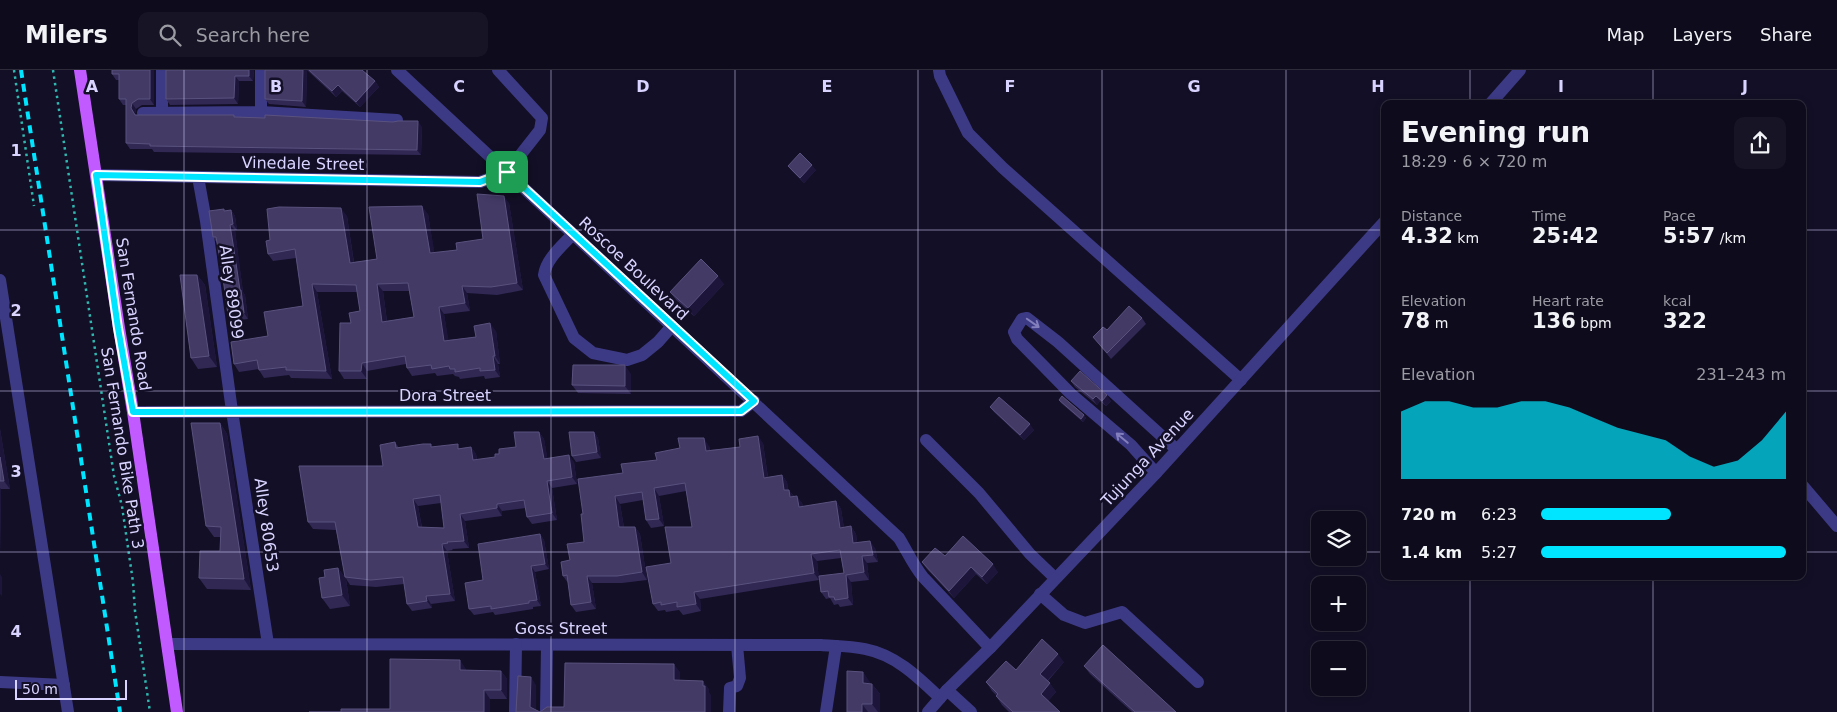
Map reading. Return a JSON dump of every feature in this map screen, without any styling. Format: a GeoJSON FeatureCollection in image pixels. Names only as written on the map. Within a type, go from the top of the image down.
{"type":"FeatureCollection","features":[{"type":"Feature","properties":{"kind":"main road","name":"San Fernando Road"},"geometry":{"type":"LineString","coordinates":[[80,70],[177,712]]}},
{"type":"Feature","properties":{"kind":"street"},"geometry":{"type":"LineString","coordinates":[[162,70],[162,113]]}},
{"type":"Feature","properties":{"kind":"street"},"geometry":{"type":"LineString","coordinates":[[261,70],[261,112]]}},
{"type":"Feature","properties":{"kind":"street","name":"Roscoe Boulevard"},"geometry":{"type":"LineString","coordinates":[[397,70],[850,490],[899,538],[918,571],[990,648]]}},
{"type":"Feature","properties":{"kind":"street"},"geometry":{"type":"LineString","coordinates":[[498,70],[542,118],[540,130],[507,172]]}},
{"type":"Feature","properties":{"kind":"street"},"geometry":{"type":"LineString","coordinates":[[939,70],[940,76],[968,133],[1002,168],[1241,380]]}},
{"type":"Feature","properties":{"kind":"street"},"geometry":{"type":"LineString","coordinates":[[1494,100],[1520,70]]}},
{"type":"Feature","properties":{"kind":"street"},"geometry":{"type":"LineString","coordinates":[[143,113],[261,112],[397,120]]}},
{"type":"Feature","properties":{"kind":"street","name":"Vinedale Street"},"geometry":{"type":"LineString","coordinates":[[96,175],[480,182],[507,172]]}},
{"type":"Feature","properties":{"kind":"street","name":"Alley 89099"},"geometry":{"type":"LineString","coordinates":[[198,177],[206,221],[232,412]]}},
{"type":"Feature","properties":{"kind":"street","name":"Tujunga Avenue"},"geometry":{"type":"LineString","coordinates":[[928,712],[1156,473],[1381,225]]}},
{"type":"Feature","properties":{"kind":"street"},"geometry":{"type":"LineString","coordinates":[[573,234],[549,261],[545,267],[544,275],[574,338],[593,353],[627,360],[642,355],[658,342],[672,326]]}},
{"type":"Feature","properties":{"kind":"street"},"geometry":{"type":"LineString","coordinates":[[0,280],[68,712]]}},
{"type":"Feature","properties":{"kind":"street"},"geometry":{"type":"LineString","coordinates":[[1156,473],[1131,446],[1071,394],[1017,339],[1014,332],[1022,319],[1027,318],[1058,342],[1176,450]]}},
{"type":"Feature","properties":{"kind":"street","name":"Dora Street"},"geometry":{"type":"LineString","coordinates":[[133,412],[741,411],[754,401]]}},
{"type":"Feature","properties":{"kind":"street","name":"Alley 80653"},"geometry":{"type":"LineString","coordinates":[[232,412],[268,644]]}},
{"type":"Feature","properties":{"kind":"street"},"geometry":{"type":"LineString","coordinates":[[926,440],[979,494],[1030,554],[1055,578]]}},
{"type":"Feature","properties":{"kind":"street"},"geometry":{"type":"LineString","coordinates":[[1806,490],[1837,526]]}},
{"type":"Feature","properties":{"kind":"street"},"geometry":{"type":"LineString","coordinates":[[1040,594],[1064,615],[1085,623],[1122,612],[1198,682]]}},
{"type":"Feature","properties":{"kind":"street","name":"Goss Street"},"geometry":{"type":"LineString","coordinates":[[167,644],[836,646],[866,649],[893,659],[972,712]]}},
{"type":"Feature","properties":{"kind":"street"},"geometry":{"type":"LineString","coordinates":[[515,712],[516,644]]}},
{"type":"Feature","properties":{"kind":"street"},"geometry":{"type":"LineString","coordinates":[[546,712],[548,644]]}},
{"type":"Feature","properties":{"kind":"street"},"geometry":{"type":"LineString","coordinates":[[730,712],[730,688],[737,686],[740,678],[737,645]]}},
{"type":"Feature","properties":{"kind":"street"},"geometry":{"type":"LineString","coordinates":[[826,712],[836,646]]}},
{"type":"Feature","properties":{"kind":"street"},"geometry":{"type":"LineString","coordinates":[[0,682],[64,685]]}},
{"type":"Feature","properties":{"kind":"path"},"geometry":{"type":"LineString","coordinates":[[14,70],[34,206]]}},
{"type":"Feature","properties":{"kind":"path","name":"San Fernando Bike Path 3"},"geometry":{"type":"LineString","coordinates":[[53,70],[114,476],[122,506],[150,712]]}},
{"type":"Feature","properties":{"kind":"building"},"geometry":{"type":"Polygon","coordinates":[[[112,70],[150,70],[150,99],[138,99],[132,103],[131,108],[135,115],[234,115],[234,117],[265,118],[265,115],[393,122],[418,121],[417,150],[150,146],[150,144],[126,143],[126,99],[119,99],[119,74],[112,74],[112,70]]]}},
{"type":"Feature","properties":{"kind":"building"},"geometry":{"type":"Polygon","coordinates":[[[166,70],[249,70],[249,76],[235,76],[234,98],[166,99],[166,70]]]}},
{"type":"Feature","properties":{"kind":"building"},"geometry":{"type":"Polygon","coordinates":[[[265,70],[303,70],[302,101],[265,99],[265,70]]]}},
{"type":"Feature","properties":{"kind":"building"},"geometry":{"type":"Polygon","coordinates":[[[309,70],[362,70],[375,81],[356,102],[338,85],[332,91],[309,70]]]}},
{"type":"Feature","properties":{"kind":"building"},"geometry":{"type":"Polygon","coordinates":[[[800,153],[812,165],[800,178],[788,166],[800,153]]]}},
{"type":"Feature","properties":{"kind":"building"},"geometry":{"type":"Polygon","coordinates":[[[477,194],[504,196],[517,283],[491,287],[462,286],[465,303],[439,307],[444,341],[476,337],[474,326],[490,323],[495,370],[480,371],[480,368],[455,372],[455,369],[450,369],[449,366],[432,369],[431,365],[407,368],[405,356],[362,363],[361,371],[339,371],[340,323],[351,323],[349,313],[360,311],[356,285],[312,284],[326,371],[286,370],[286,367],[259,370],[257,360],[234,364],[231,342],[268,336],[264,312],[303,306],[295,249],[268,254],[266,241],[270,240],[267,209],[279,207],[341,208],[350,263],[377,259],[369,207],[422,206],[430,253],[457,250],[456,243],[483,239],[477,194]],[[408,283],[377,284],[382,322],[414,317],[408,283]]]}},
{"type":"Feature","properties":{"kind":"building"},"geometry":{"type":"Polygon","coordinates":[[[224,209],[224,211],[231,210],[233,224],[230,225],[244,313],[228,315],[216,237],[213,237],[209,211],[224,209]]]}},
{"type":"Feature","properties":{"kind":"building"},"geometry":{"type":"Polygon","coordinates":[[[701,259],[718,276],[688,308],[670,292],[701,259]]]}},
{"type":"Feature","properties":{"kind":"building"},"geometry":{"type":"Polygon","coordinates":[[[180,275],[197,275],[209,356],[191,358],[180,275]]]}},
{"type":"Feature","properties":{"kind":"building"},"geometry":{"type":"Polygon","coordinates":[[[1129,306],[1142,318],[1107,353],[1093,337],[1103,327],[1107,330],[1129,306]]]}},
{"type":"Feature","properties":{"kind":"building"},"geometry":{"type":"Polygon","coordinates":[[[573,365],[625,365],[625,386],[572,385],[573,365]]]}},
{"type":"Feature","properties":{"kind":"building"},"geometry":{"type":"Polygon","coordinates":[[[1080,371],[1107,395],[1102,401],[1096,396],[1093,399],[1071,381],[1080,371]]]}},
{"type":"Feature","properties":{"kind":"building"},"geometry":{"type":"Polygon","coordinates":[[[1062,396],[1084,415],[1081,419],[1059,400],[1062,396]]]}},
{"type":"Feature","properties":{"kind":"building"},"geometry":{"type":"Polygon","coordinates":[[[999,397],[1030,424],[1020,435],[990,407],[999,397]]]}},
{"type":"Feature","properties":{"kind":"building"},"geometry":{"type":"Polygon","coordinates":[[[191,423],[220,423],[244,579],[199,578],[200,551],[220,551],[221,527],[206,526],[191,423]]]}},
{"type":"Feature","properties":{"kind":"building"},"geometry":{"type":"Polygon","coordinates":[[[514,432],[539,432],[544,459],[569,455],[572,477],[547,481],[552,513],[527,517],[524,500],[497,504],[497,508],[460,514],[464,541],[442,544],[450,594],[426,596],[427,601],[407,604],[403,577],[371,580],[345,577],[335,522],[308,522],[299,466],[383,466],[380,445],[395,442],[396,448],[423,444],[431,444],[431,447],[458,444],[458,449],[471,447],[473,460],[495,457],[495,454],[499,454],[499,449],[516,447],[514,432]],[[440,495],[413,499],[418,527],[444,528],[440,495]]]}},
{"type":"Feature","properties":{"kind":"building"},"geometry":{"type":"Polygon","coordinates":[[[569,432],[594,432],[597,452],[572,456],[569,432]]]}},
{"type":"Feature","properties":{"kind":"building"},"geometry":{"type":"Polygon","coordinates":[[[758,436],[764,478],[782,475],[784,490],[789,490],[790,497],[797,496],[799,507],[836,501],[840,528],[851,526],[853,543],[870,541],[873,555],[862,556],[864,572],[846,575],[848,598],[835,600],[834,597],[829,597],[828,591],[821,592],[819,576],[844,573],[840,550],[811,554],[814,573],[694,592],[696,604],[677,607],[677,602],[661,605],[661,602],[653,604],[646,567],[671,563],[665,527],[692,527],[685,483],[654,488],[659,519],[646,520],[642,492],[615,496],[619,527],[635,527],[642,572],[617,576],[587,576],[591,602],[571,605],[567,575],[563,576],[561,562],[570,560],[567,544],[584,542],[581,514],[583,514],[578,479],[623,473],[621,464],[657,460],[655,453],[680,448],[678,438],[704,438],[706,451],[740,447],[739,439],[758,436]]]}},
{"type":"Feature","properties":{"kind":"building"},"geometry":{"type":"Polygon","coordinates":[[[0,457],[4,481],[0,481],[0,457]]]}},
{"type":"Feature","properties":{"kind":"building"},"geometry":{"type":"Polygon","coordinates":[[[540,534],[545,564],[531,566],[537,600],[491,609],[491,606],[469,609],[465,583],[483,580],[478,544],[540,534]]]}},
{"type":"Feature","properties":{"kind":"building"},"geometry":{"type":"Polygon","coordinates":[[[963,536],[993,564],[982,577],[971,567],[949,591],[922,562],[935,548],[945,556],[963,536]]]}},
{"type":"Feature","properties":{"kind":"building"},"geometry":{"type":"Polygon","coordinates":[[[338,568],[342,595],[322,598],[319,578],[325,577],[324,570],[338,568]]]}},
{"type":"Feature","properties":{"kind":"building"},"geometry":{"type":"Polygon","coordinates":[[[1042,639],[1058,654],[1040,674],[1050,683],[1041,694],[1060,712],[1013,712],[996,696],[998,694],[986,682],[1006,661],[1016,670],[1042,639]]]}},
{"type":"Feature","properties":{"kind":"building"},"geometry":{"type":"Polygon","coordinates":[[[1103,645],[1176,712],[1135,712],[1084,666],[1103,645]]]}},
{"type":"Feature","properties":{"kind":"building"},"geometry":{"type":"Polygon","coordinates":[[[390,659],[460,660],[460,670],[501,671],[501,690],[484,690],[484,712],[341,712],[341,709],[390,709],[390,659]]]}},
{"type":"Feature","properties":{"kind":"building"},"geometry":{"type":"Polygon","coordinates":[[[565,663],[674,664],[674,680],[703,681],[703,686],[705,686],[705,712],[540,712],[547,707],[564,707],[565,663]]]}},
{"type":"Feature","properties":{"kind":"building"},"geometry":{"type":"Polygon","coordinates":[[[847,671],[863,672],[863,683],[872,684],[872,704],[862,704],[862,712],[847,712],[847,671]]]}},
{"type":"Feature","properties":{"kind":"building"},"geometry":{"type":"Polygon","coordinates":[[[518,676],[531,677],[530,707],[540,712],[516,712],[518,676]]]}},
{"type":"Feature","properties":{"kind":"railway"},"geometry":{"type":"LineString","coordinates":[[21,70],[120,712]]}},
{"type":"Feature","properties":{"kind":"route"},"geometry":{"type":"LineString","coordinates":[[507,172],[754,401],[741,411],[133,412],[118,328],[96,175],[480,182],[507,172]]}}]}
